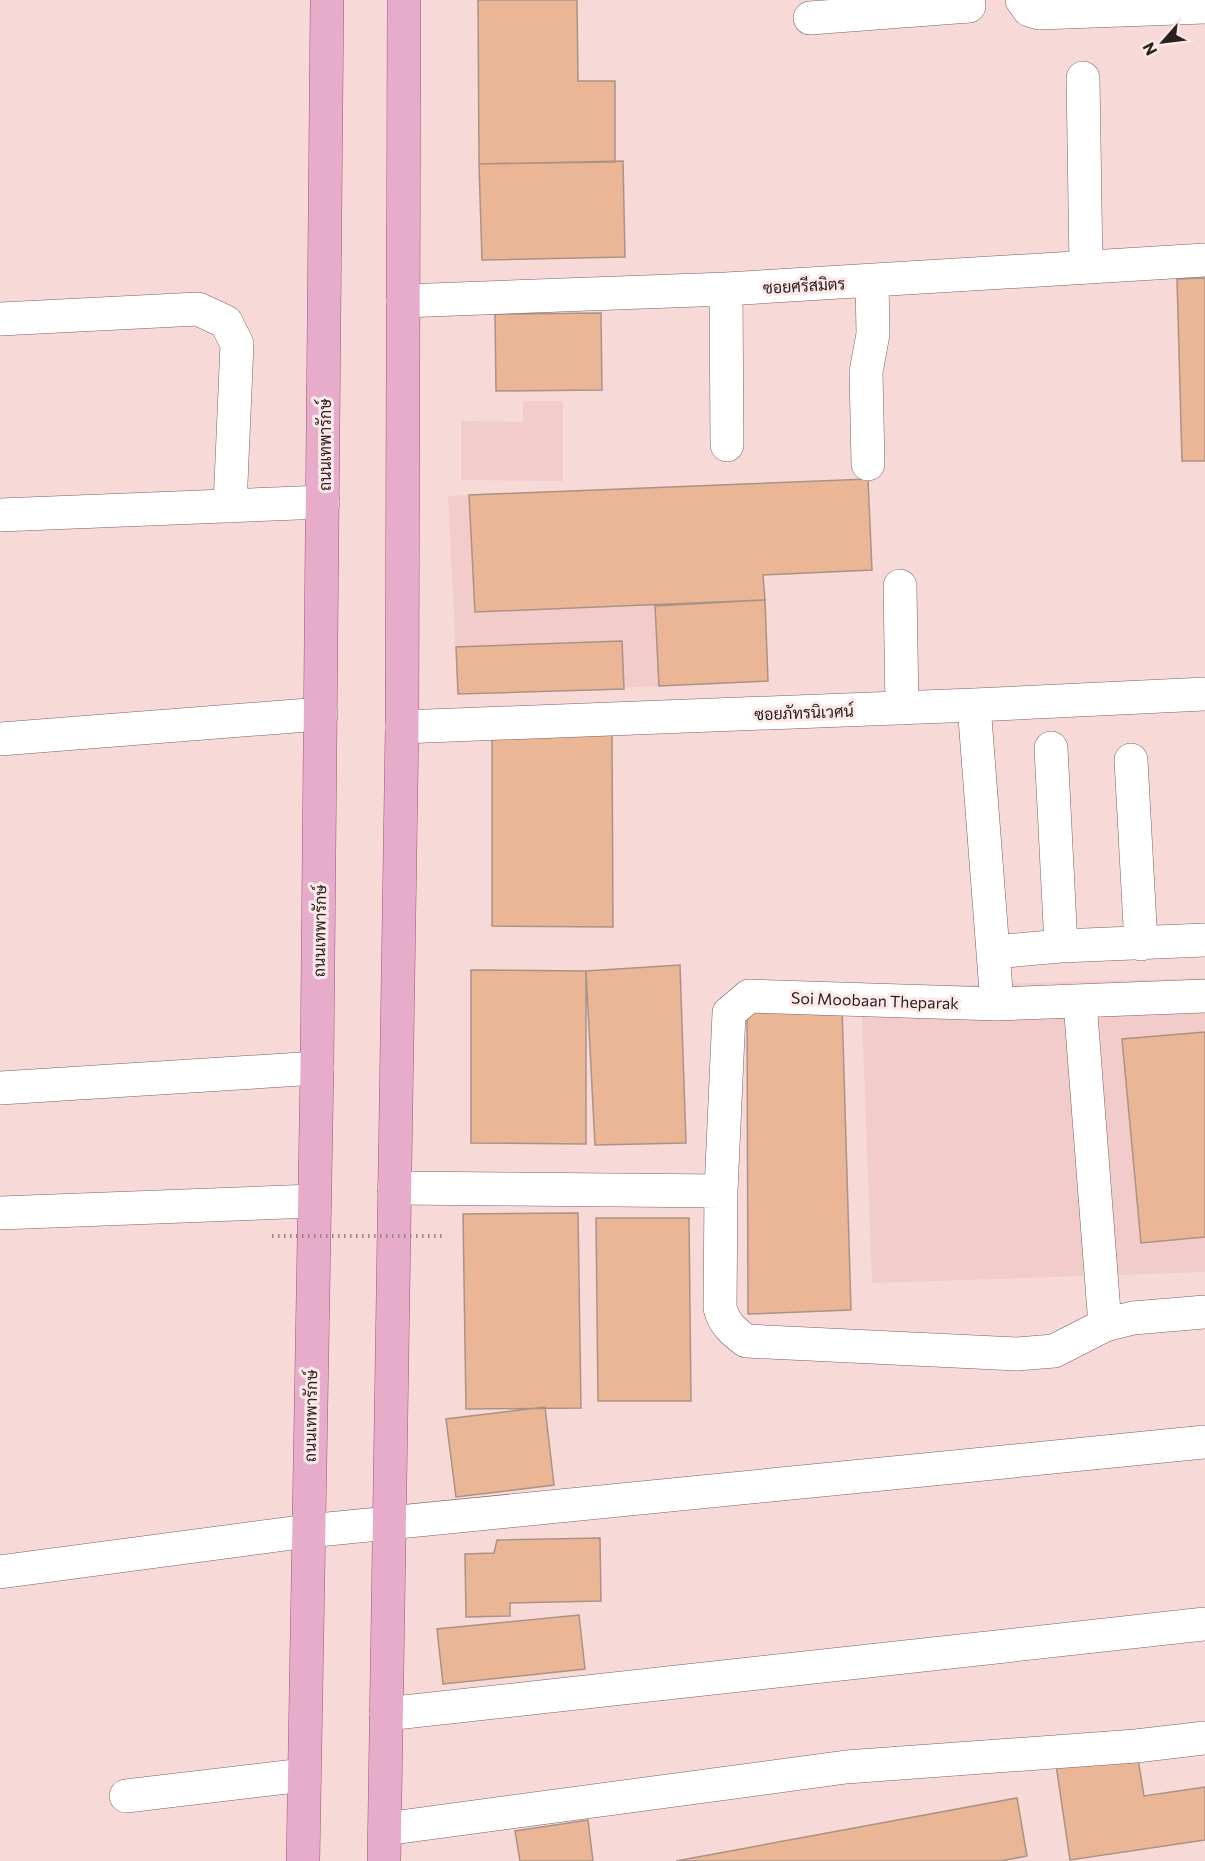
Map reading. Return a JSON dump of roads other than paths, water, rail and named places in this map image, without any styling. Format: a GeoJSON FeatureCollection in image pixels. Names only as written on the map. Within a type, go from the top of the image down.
{"type":"FeatureCollection","features":[{"type":"Feature","properties":{"kind":"main road","name":"ถนนเทพารักษ์"},"geometry":{"type":"LineString","coordinates":[[303,1861],[317,1068],[327,0]]}},
{"type":"Feature","properties":{"kind":"main road"},"geometry":{"type":"LineString","coordinates":[[384,1845],[402,727],[404,0]]}},
{"type":"Feature","properties":{"kind":"street"},"geometry":{"type":"LineString","coordinates":[[810,18],[969,6],[968,0]]}},
{"type":"Feature","properties":{"kind":"street"},"geometry":{"type":"LineString","coordinates":[[1022,0],[1029,10],[1039,13],[1085,6],[1156,4],[1205,7]]}},
{"type":"Feature","properties":{"kind":"street"},"geometry":{"type":"LineString","coordinates":[[1083,78],[1086,267]]}},
{"type":"Feature","properties":{"kind":"street","name":"ซอยศรีสมิตร"},"geometry":{"type":"LineString","coordinates":[[403,301],[726,289],[1205,260]]}},
{"type":"Feature","properties":{"kind":"street"},"geometry":{"type":"LineString","coordinates":[[868,464],[866,372],[873,334],[872,281]]}},
{"type":"Feature","properties":{"kind":"street"},"geometry":{"type":"LineString","coordinates":[[726,289],[727,445]]}},
{"type":"Feature","properties":{"kind":"street"},"geometry":{"type":"LineString","coordinates":[[0,319],[198,309],[226,322],[237,344],[230,506]]}},
{"type":"Feature","properties":{"kind":"street"},"geometry":{"type":"LineString","coordinates":[[0,515],[323,502]]}},
{"type":"Feature","properties":{"kind":"street"},"geometry":{"type":"LineString","coordinates":[[900,585],[902,708]]}},
{"type":"Feature","properties":{"kind":"street","name":"ซอยภัทรนิเวศน์"},"geometry":{"type":"LineString","coordinates":[[402,727],[1205,694]]}},
{"type":"Feature","properties":{"kind":"street"},"geometry":{"type":"LineString","coordinates":[[974,705],[997,1004]]}},
{"type":"Feature","properties":{"kind":"street"},"geometry":{"type":"LineString","coordinates":[[0,739],[321,714]]}},
{"type":"Feature","properties":{"kind":"street"},"geometry":{"type":"LineString","coordinates":[[1051,748],[1061,946]]}},
{"type":"Feature","properties":{"kind":"street"},"geometry":{"type":"LineString","coordinates":[[1131,760],[1141,944]]}},
{"type":"Feature","properties":{"kind":"street"},"geometry":{"type":"LineString","coordinates":[[994,952],[1061,946],[1205,940]]}},
{"type":"Feature","properties":{"kind":"street","name":"Soi Moobaan Theparak"},"geometry":{"type":"LineString","coordinates":[[1205,996],[997,1004],[749,996],[729,1013],[721,1191],[720,1308],[723,1319],[730,1328],[746,1341],[1017,1354],[1054,1351],[1105,1325],[1133,1318],[1205,1312]]}},
{"type":"Feature","properties":{"kind":"street"},"geometry":{"type":"LineString","coordinates":[[1080,1002],[1105,1325]]}},
{"type":"Feature","properties":{"kind":"street"},"geometry":{"type":"LineString","coordinates":[[0,1088],[317,1068]]}},
{"type":"Feature","properties":{"kind":"street"},"geometry":{"type":"LineString","coordinates":[[394,1188],[721,1191]]}},
{"type":"Feature","properties":{"kind":"street"},"geometry":{"type":"LineString","coordinates":[[0,1213],[313,1201]]}},
{"type":"Feature","properties":{"kind":"street"},"geometry":{"type":"LineString","coordinates":[[0,1572],[308,1531],[1205,1442]]}},
{"type":"Feature","properties":{"kind":"street"},"geometry":{"type":"LineString","coordinates":[[386,1714],[1205,1623]]}},
{"type":"Feature","properties":{"kind":"street"},"geometry":{"type":"LineString","coordinates":[[384,1845],[846,1767],[1136,1746],[1205,1738]]}},
{"type":"Feature","properties":{"kind":"street"},"geometry":{"type":"LineString","coordinates":[[126,1796],[304,1775]]}}]}
